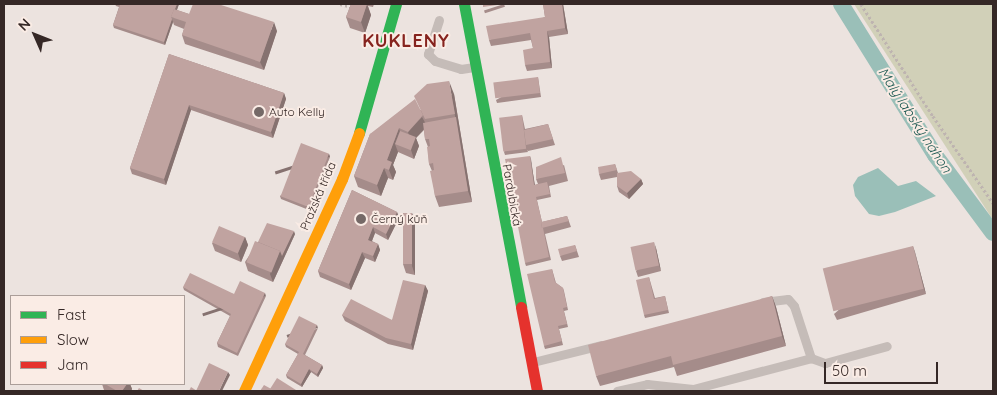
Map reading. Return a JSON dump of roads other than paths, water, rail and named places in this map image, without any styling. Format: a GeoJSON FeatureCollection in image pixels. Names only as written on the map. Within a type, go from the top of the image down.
{"type":"FeatureCollection","features":[{"type":"Feature","properties":{"kind":"street","name":"Pražská třída"},"geometry":{"type":"LineString","coordinates":[[244,391],[342,179],[364,115],[396,4]]}},
{"type":"Feature","properties":{"kind":"street","name":"Pardubická"},"geometry":{"type":"LineString","coordinates":[[464,4],[530,362],[537,391]]}},
{"type":"Feature","properties":{"kind":"lane"},"geometry":{"type":"LineString","coordinates":[[439,20],[428,54],[435,61],[459,68],[475,67]]}},
{"type":"Feature","properties":{"kind":"lane"},"geometry":{"type":"LineString","coordinates":[[754,305],[788,299],[794,306],[811,358]]}},
{"type":"Feature","properties":{"kind":"lane"},"geometry":{"type":"LineString","coordinates":[[530,362],[614,342]]}},
{"type":"Feature","properties":{"kind":"lane"},"geometry":{"type":"LineString","coordinates":[[617,391],[647,384],[693,390],[811,358],[825,363],[887,346]]}},
{"type":"Feature","properties":{"kind":"water"},"geometry":{"type":"Polygon","coordinates":[[[878,168],[898,186],[916,181],[936,196],[895,212],[879,216],[869,214],[855,196],[853,185],[858,177],[878,168]]]}},
{"type":"Feature","properties":{"kind":"waterway","name":"Malý labský náhon"},"geometry":{"type":"LineString","coordinates":[[841,4],[935,155],[993,233]]}},
{"type":"Feature","properties":{"kind":"place","name":"Auto Kelly"},"geometry":{"type":"Point","coordinates":[259,112]}},
{"type":"Feature","properties":{"kind":"place","name":"Černý kůň"},"geometry":{"type":"Point","coordinates":[361,219]}},
{"type":"Feature","properties":{"kind":"district","name":"KUKLENY"},"geometry":{"type":"Point","coordinates":[406,41]}}]}
